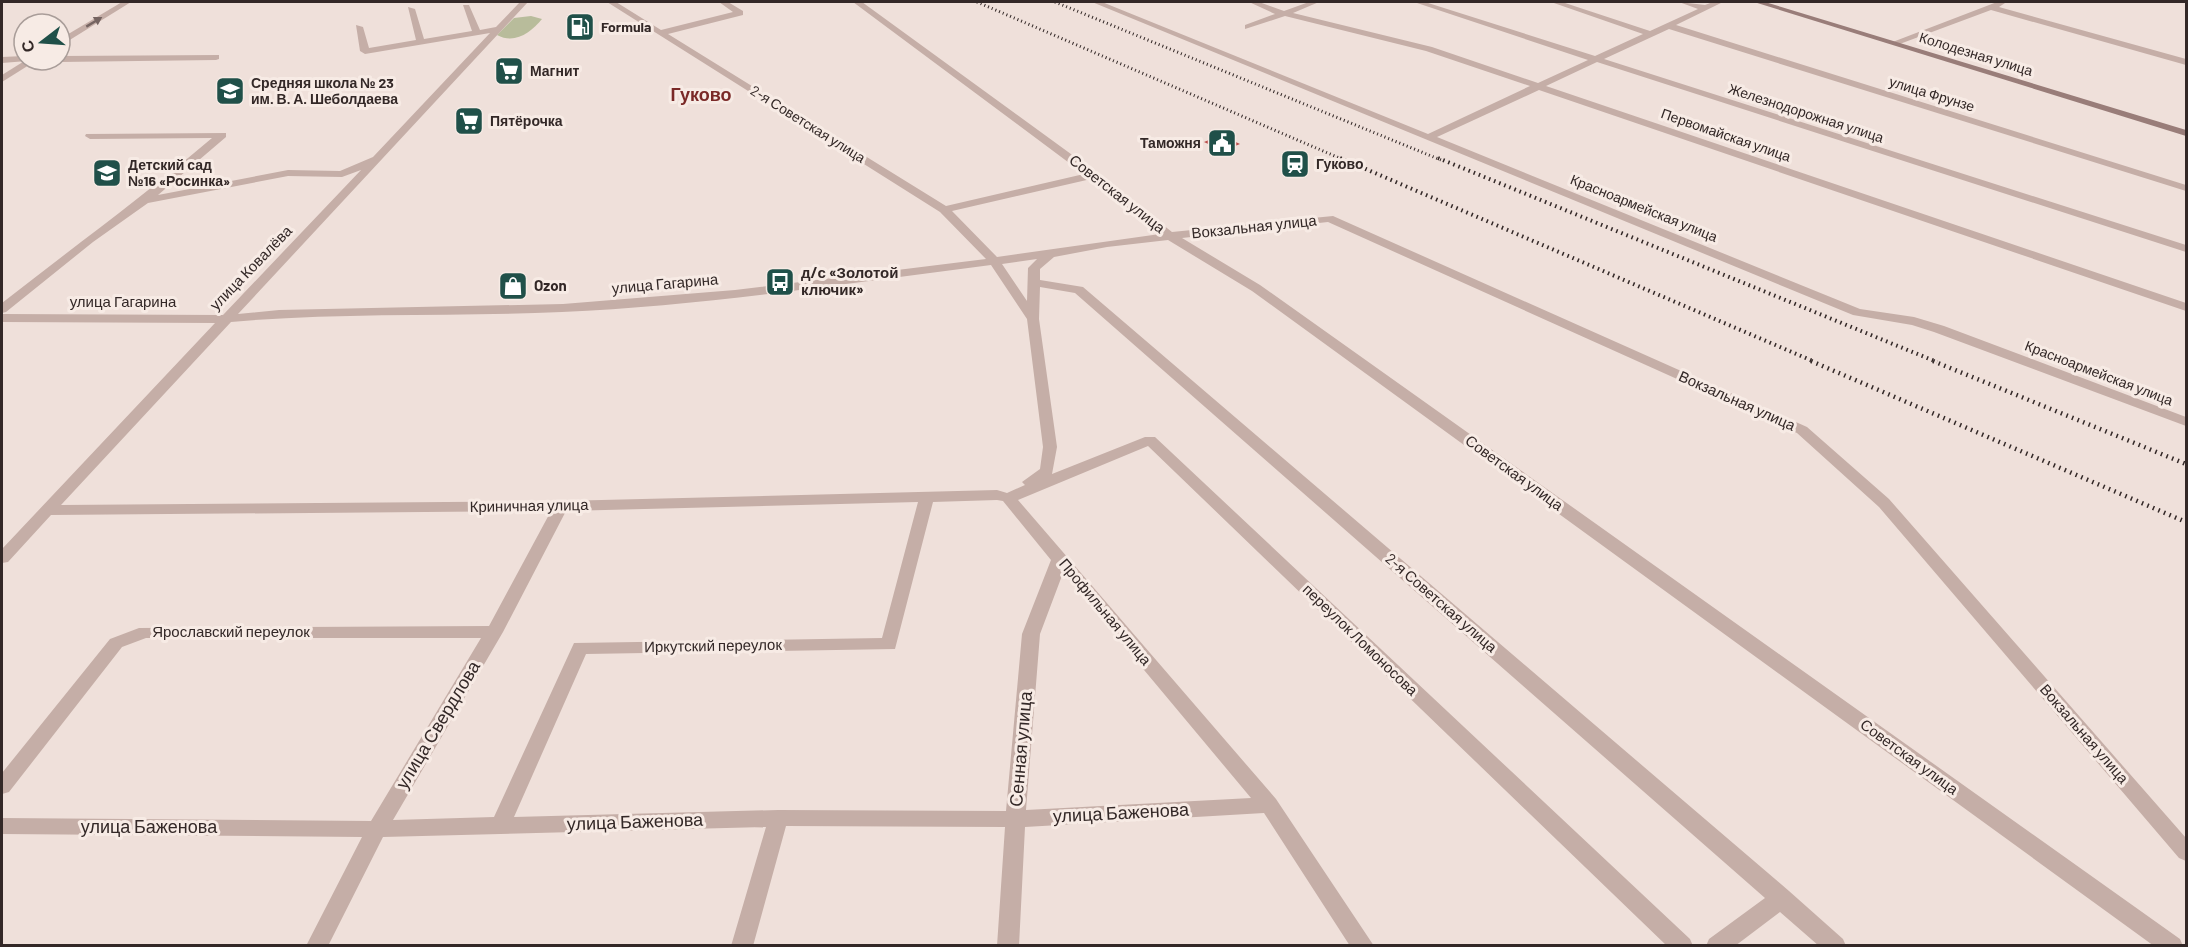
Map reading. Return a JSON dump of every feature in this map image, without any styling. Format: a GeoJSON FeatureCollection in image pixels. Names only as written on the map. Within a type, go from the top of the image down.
{"type":"FeatureCollection","features":[{"type":"Feature","properties":{"kind":"main road","name":"Колодезная улица"},"geometry":{"type":"LineString","coordinates":[[1758,2],[2187,133]]}},
{"type":"Feature","properties":{"kind":"street"},"geometry":{"type":"LineString","coordinates":[[72,36],[127,2]]}},
{"type":"Feature","properties":{"kind":"street","name":"улица Ковалёва"},"geometry":{"type":"LineString","coordinates":[[3,556],[49,510],[228,314],[380,157],[524,2]]}},
{"type":"Feature","properties":{"kind":"street","name":"2-я Советская улица"},"geometry":{"type":"LineString","coordinates":[[611,2],[663,32],[944,210],[994,261],[1033,319]]}},
{"type":"Feature","properties":{"kind":"street"},"geometry":{"type":"LineString","coordinates":[[663,32],[740,13],[723,2]]}},
{"type":"Feature","properties":{"kind":"street","name":"Советская улица"},"geometry":{"type":"LineString","coordinates":[[857,2],[1093,175],[1170,236],[1256,288],[2172,945]]}},
{"type":"Feature","properties":{"kind":"street","name":"Красноармейская улица"},"geometry":{"type":"LineString","coordinates":[[1096,2],[1857,312],[1914,321],[1939,329],[2187,422]]}},
{"type":"Feature","properties":{"kind":"street","name":"Первомайская улица"},"geometry":{"type":"LineString","coordinates":[[1253,2],[1285,13],[1429,49],[2187,307]]}},
{"type":"Feature","properties":{"kind":"street"},"geometry":{"type":"LineString","coordinates":[[1248,27],[1315,2]]}},
{"type":"Feature","properties":{"kind":"street","name":"Железнодорожная улица"},"geometry":{"type":"LineString","coordinates":[[1418,2],[2187,249]]}},
{"type":"Feature","properties":{"kind":"street"},"geometry":{"type":"LineString","coordinates":[[1555,2],[1651,34]]}},
{"type":"Feature","properties":{"kind":"street"},"geometry":{"type":"LineString","coordinates":[[1683,2],[1705,8]]}},
{"type":"Feature","properties":{"kind":"street"},"geometry":{"type":"LineString","coordinates":[[1429,137],[1719,2]]}},
{"type":"Feature","properties":{"kind":"street"},"geometry":{"type":"LineString","coordinates":[[1894,43],[2005,2]]}},
{"type":"Feature","properties":{"kind":"street"},"geometry":{"type":"LineString","coordinates":[[466,7],[477,33]]}},
{"type":"Feature","properties":{"kind":"street"},"geometry":{"type":"LineString","coordinates":[[1991,7],[2187,62]]}},
{"type":"Feature","properties":{"kind":"street"},"geometry":{"type":"LineString","coordinates":[[411,9],[421,42]]}},
{"type":"Feature","properties":{"kind":"street","name":"улица Фрунзе"},"geometry":{"type":"LineString","coordinates":[[1670,26],[2187,189]]}},
{"type":"Feature","properties":{"kind":"street"},"geometry":{"type":"LineString","coordinates":[[359,27],[365,51],[499,29]]}},
{"type":"Feature","properties":{"kind":"street"},"geometry":{"type":"LineString","coordinates":[[72,59],[216,57]]}},
{"type":"Feature","properties":{"kind":"street"},"geometry":{"type":"LineString","coordinates":[[2,310],[89,240],[145,200],[222,135],[90,136]]}},
{"type":"Feature","properties":{"kind":"street"},"geometry":{"type":"LineString","coordinates":[[145,200],[288,173],[342,174],[380,157]]}},
{"type":"Feature","properties":{"kind":"street"},"geometry":{"type":"LineString","coordinates":[[944,210],[1093,175]]}},
{"type":"Feature","properties":{"kind":"street","name":"Вокзальная улица"},"geometry":{"type":"LineString","coordinates":[[1050,254],[1107,243],[1329,219],[1802,430],[1884,503],[2187,852]]}},
{"type":"Feature","properties":{"kind":"street"},"geometry":{"type":"LineString","coordinates":[[1008,498],[1047,471],[1050,447],[1033,319],[1035,268],[1050,254]]}},
{"type":"Feature","properties":{"kind":"street","name":"улица Гагарина"},"geometry":{"type":"LineString","coordinates":[[2,310],[228,314],[463,312],[662,302],[1050,254]]}},
{"type":"Feature","properties":{"kind":"street","name":"2-я Советская улица"},"geometry":{"type":"LineString","coordinates":[[1036,283],[1079,290],[1835,945]]}},
{"type":"Feature","properties":{"kind":"street","name":"улица Гагарина"},"geometry":{"type":"LineString","coordinates":[[2,318],[228,314]]}},
{"type":"Feature","properties":{"kind":"street","name":"переулок Ломоносова"},"geometry":{"type":"LineString","coordinates":[[1008,498],[1150,440],[1682,945]]}},
{"type":"Feature","properties":{"kind":"street","name":"Криничная улица"},"geometry":{"type":"LineString","coordinates":[[49,510],[561,506],[997,495],[1008,498]]}},
{"type":"Feature","properties":{"kind":"street","name":"Иркутский переулок"},"geometry":{"type":"LineString","coordinates":[[500,826],[580,648],[889,644],[927,496]]}},
{"type":"Feature","properties":{"kind":"street","name":"Профильная улица"},"geometry":{"type":"LineString","coordinates":[[1008,498],[1269,806],[1363,945]]}},
{"type":"Feature","properties":{"kind":"street","name":"улица Свердлова"},"geometry":{"type":"LineString","coordinates":[[317,945],[376,829],[494,632],[561,506]]}},
{"type":"Feature","properties":{"kind":"street","name":"Сенная улица"},"geometry":{"type":"LineString","coordinates":[[1008,945],[1015,819],[1031,634],[1060,558]]}},
{"type":"Feature","properties":{"kind":"street","name":"Ярославский переулок"},"geometry":{"type":"LineString","coordinates":[[2,786],[116,643],[145,632],[494,632]]}},
{"type":"Feature","properties":{"kind":"street","name":"улица Баженова"},"geometry":{"type":"LineString","coordinates":[[2,826],[376,829],[778,818],[1015,819],[1269,806]]}},
{"type":"Feature","properties":{"kind":"street"},"geometry":{"type":"LineString","coordinates":[[742,945],[778,818]]}},
{"type":"Feature","properties":{"kind":"street"},"geometry":{"type":"LineString","coordinates":[[1717,945],[1782,898]]}},
{"type":"Feature","properties":{"kind":"green space"},"geometry":{"type":"Polygon","coordinates":[[[531,16],[542,19],[522,36],[510,39],[497,35],[514,18],[531,16]]]}},
{"type":"Feature","properties":{"kind":"building","name":"Таможня"},"geometry":{"type":"Polygon","coordinates":[[[1221,135],[1240,144],[1223,151],[1204,142],[1221,135]]]}},
{"type":"Feature","properties":{"kind":"railway"},"geometry":{"type":"LineString","coordinates":[[977,2],[1344,160]]}},
{"type":"Feature","properties":{"kind":"railway"},"geometry":{"type":"LineString","coordinates":[[1055,2],[1441,160]]}},
{"type":"Feature","properties":{"kind":"railway"},"geometry":{"type":"LineString","coordinates":[[1340,158],[1815,362]]}},
{"type":"Feature","properties":{"kind":"railway"},"geometry":{"type":"LineString","coordinates":[[1438,158],[1937,362]]}},
{"type":"Feature","properties":{"kind":"railway"},"geometry":{"type":"LineString","coordinates":[[1811,361],[2186,522]]}},
{"type":"Feature","properties":{"kind":"railway"},"geometry":{"type":"LineString","coordinates":[[1933,361],[2186,464]]}},
{"type":"Feature","properties":{"kind":"place","name":"Formula"},"geometry":{"type":"Point","coordinates":[580,27]}},
{"type":"Feature","properties":{"kind":"place","name":"Магнит"},"geometry":{"type":"Point","coordinates":[509,71]}},
{"type":"Feature","properties":{"kind":"place","name":"Средняя школа № 23 им. В. А. Шеболдаева"},"geometry":{"type":"Point","coordinates":[230,91]}},
{"type":"Feature","properties":{"kind":"place","name":"Пятёрочка"},"geometry":{"type":"Point","coordinates":[469,121]}},
{"type":"Feature","properties":{"kind":"place","name":"Таможня"},"geometry":{"type":"Point","coordinates":[1222,143]}},
{"type":"Feature","properties":{"kind":"place","name":"Гуково"},"geometry":{"type":"Point","coordinates":[1295,164]}},
{"type":"Feature","properties":{"kind":"place","name":"Детский сад №16 «Росинка»"},"geometry":{"type":"Point","coordinates":[107,173]}},
{"type":"Feature","properties":{"kind":"place","name":"д/с «Золотой ключик»"},"geometry":{"type":"Point","coordinates":[780,282]}},
{"type":"Feature","properties":{"kind":"place","name":"Ozon"},"geometry":{"type":"Point","coordinates":[513,286]}},
{"type":"Feature","properties":{"kind":"district","name":"Гуково"},"geometry":{"type":"Point","coordinates":[701,95]}}]}
